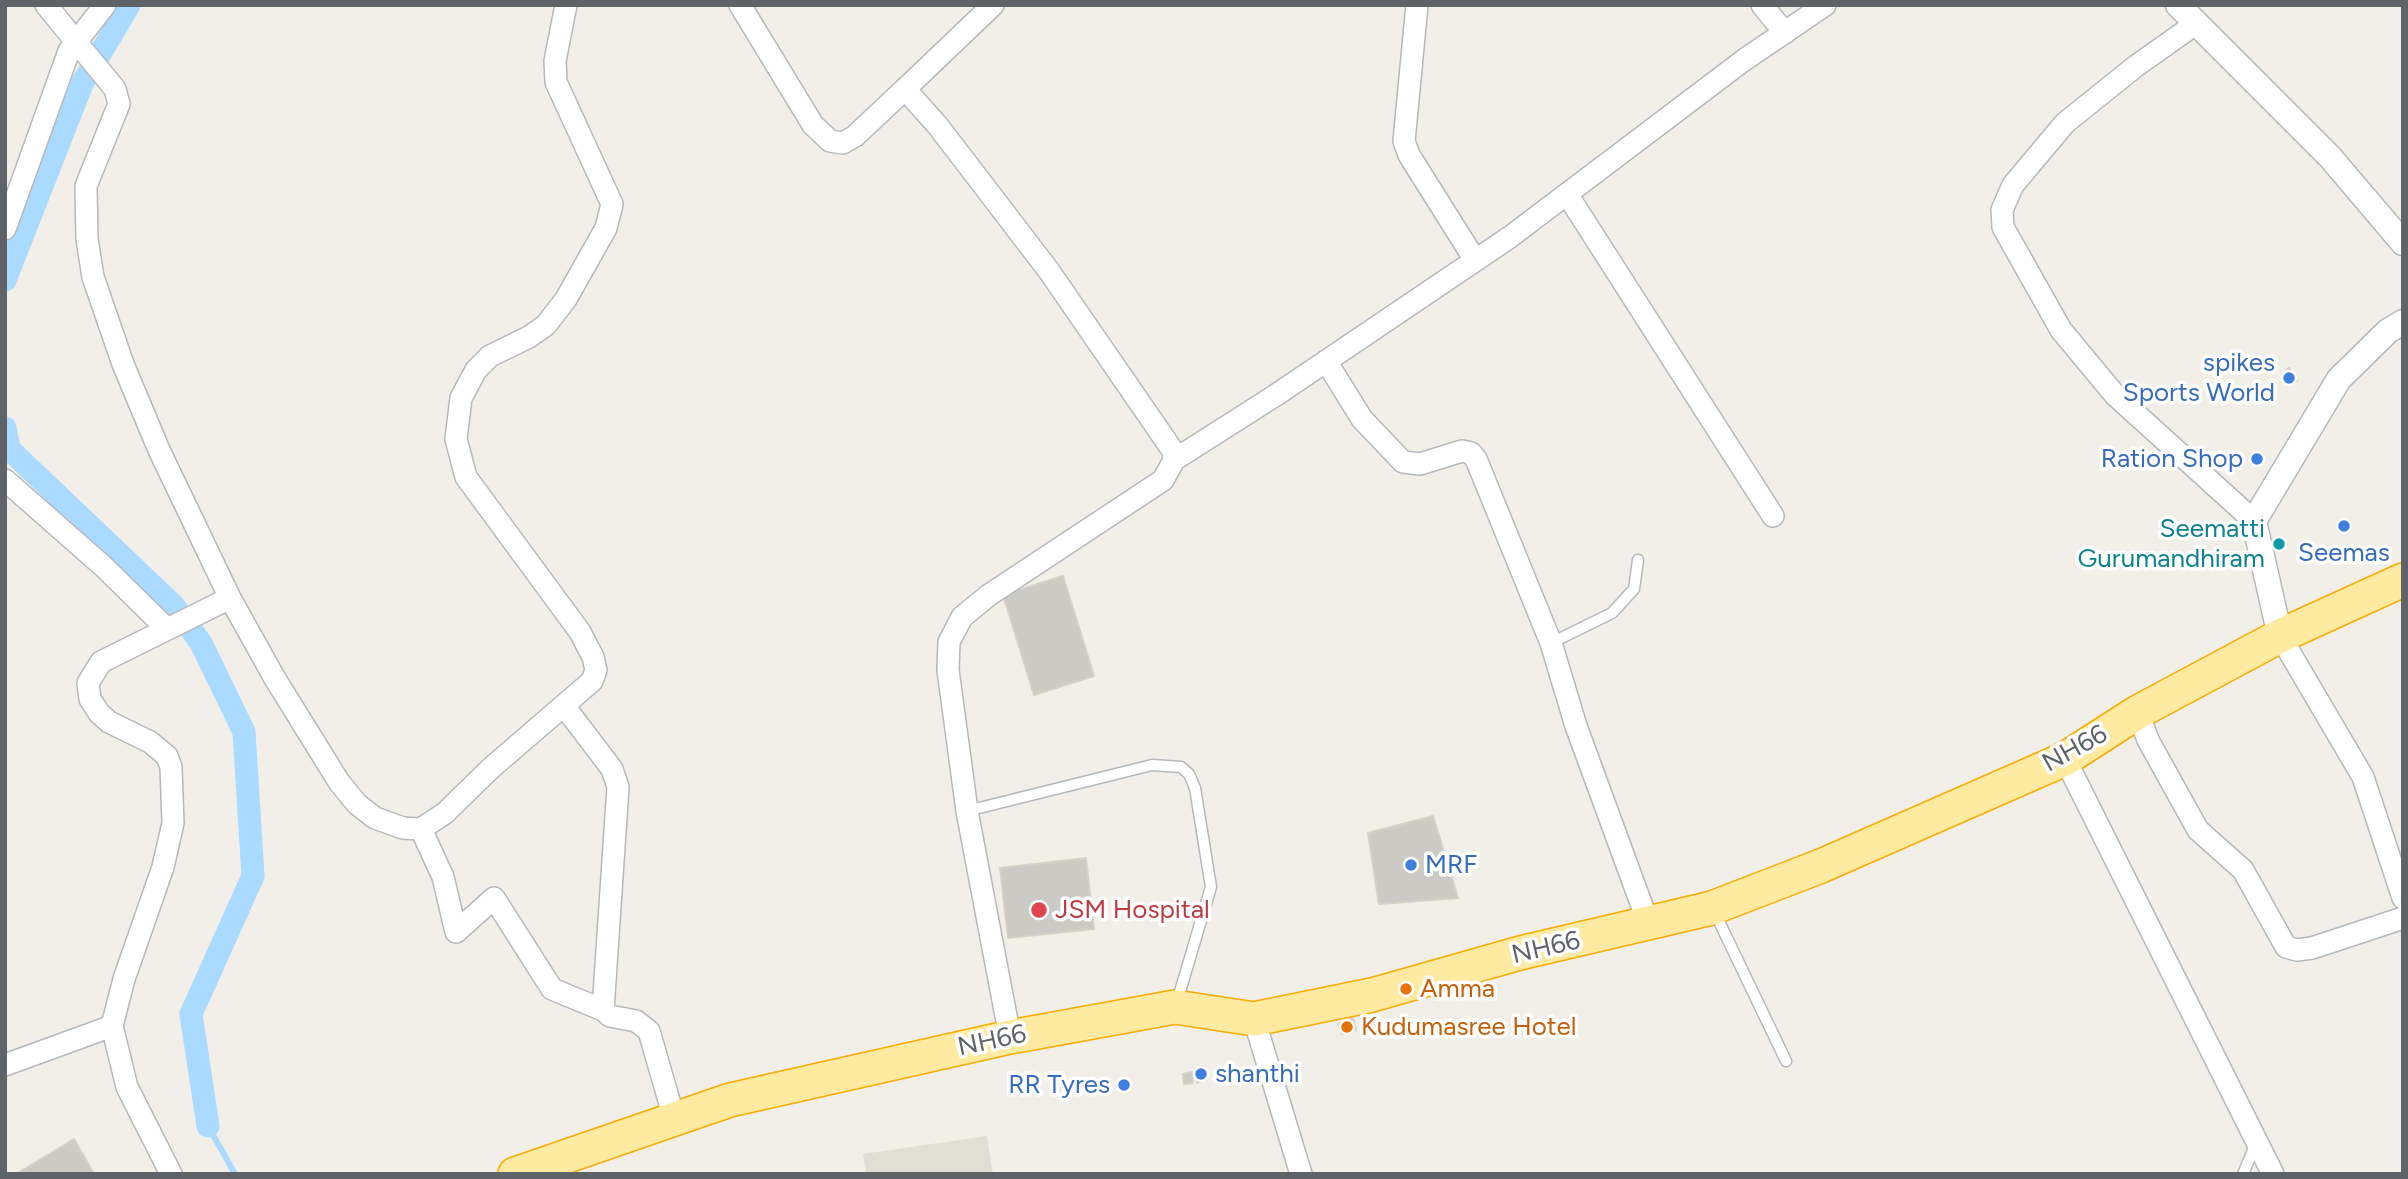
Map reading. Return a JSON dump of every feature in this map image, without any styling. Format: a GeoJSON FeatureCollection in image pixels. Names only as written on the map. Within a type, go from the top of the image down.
{"type":"FeatureCollection","features":[{"type":"Feature","properties":{"kind":"highway","name":"NH66"},"geometry":{"type":"LineString","coordinates":[[515,1174],[730,1100],[1010,1037],[1175,1007],[1254,1019],[1371,995],[1520,953],[1649,925],[1712,908],[1821,866],[2065,759],[2138,712],[2280,636],[2403,580]]}},
{"type":"Feature","properties":{"kind":"street"},"geometry":{"type":"LineString","coordinates":[[46,5],[108,77],[118,104],[86,187],[87,239],[93,277],[123,364],[159,450],[230,598],[274,677],[339,782],[357,804],[375,818],[403,828],[421,829],[445,813],[490,769],[592,681],[596,670],[593,657],[580,632],[466,477],[456,439],[461,398],[476,370],[490,356],[529,337],[546,325],[566,299],[606,228],[612,204],[556,82],[555,61],[566,5]]}},
{"type":"Feature","properties":{"kind":"street"},"geometry":{"type":"LineString","coordinates":[[5,229],[77,43],[105,5]]}},
{"type":"Feature","properties":{"kind":"street"},"geometry":{"type":"LineString","coordinates":[[740,5],[813,125],[830,141],[842,143],[855,136],[993,5]]}},
{"type":"Feature","properties":{"kind":"street"},"geometry":{"type":"LineString","coordinates":[[1417,5],[1404,141],[1409,155],[1475,260]]}},
{"type":"Feature","properties":{"kind":"street"},"geometry":{"type":"LineString","coordinates":[[1762,5],[1785,33]]}},
{"type":"Feature","properties":{"kind":"street"},"geometry":{"type":"LineString","coordinates":[[1010,1037],[967,811],[948,670],[949,642],[962,617],[989,595],[1163,480],[1174,460],[1475,260],[1825,5]]}},
{"type":"Feature","properties":{"kind":"street"},"geometry":{"type":"LineString","coordinates":[[2178,5],[2194,25],[2330,157],[2403,243]]}},
{"type":"Feature","properties":{"kind":"street"},"geometry":{"type":"LineString","coordinates":[[2194,25],[2136,66],[2065,123],[2029,163],[2013,186],[2001,210],[2003,227],[2061,330],[2116,395],[2254,521],[2280,636],[2363,777],[2398,864],[2403,898]]}},
{"type":"Feature","properties":{"kind":"street"},"geometry":{"type":"LineString","coordinates":[[905,89],[938,126],[1049,271],[1163,433],[1173,451],[1174,460]]}},
{"type":"Feature","properties":{"kind":"street"},"geometry":{"type":"LineString","coordinates":[[1567,194],[1773,516]]}},
{"type":"Feature","properties":{"kind":"street"},"geometry":{"type":"LineString","coordinates":[[2254,521],[2339,379],[2388,331],[2403,322]]}},
{"type":"Feature","properties":{"kind":"street"},"geometry":{"type":"LineString","coordinates":[[1326,361],[1362,419],[1403,462],[1420,464],[1462,451],[1471,453],[1476,459],[1551,643],[1576,726],[1649,925]]}},
{"type":"Feature","properties":{"kind":"street"},"geometry":{"type":"LineString","coordinates":[[5,480],[170,627]]}},
{"type":"Feature","properties":{"kind":"street"},"geometry":{"type":"LineString","coordinates":[[171,1174],[127,1087],[112,1027],[124,979],[163,867],[173,823],[171,767],[167,756],[150,742],[109,722],[99,713],[90,699],[88,683],[102,662],[230,598]]}},
{"type":"Feature","properties":{"kind":"street"},"geometry":{"type":"LineString","coordinates":[[564,706],[612,769],[618,787],[603,1010]]}},
{"type":"Feature","properties":{"kind":"street"},"geometry":{"type":"LineString","coordinates":[[2138,712],[2148,740],[2198,830],[2243,870],[2286,947],[2297,950],[2312,948],[2403,918]]}},
{"type":"Feature","properties":{"kind":"street"},"geometry":{"type":"LineString","coordinates":[[2065,759],[2273,1174]]}},
{"type":"Feature","properties":{"kind":"street"},"geometry":{"type":"LineString","coordinates":[[421,829],[443,877],[456,932],[494,898],[552,989],[603,1010],[610,1016],[636,1021],[649,1031],[674,1118]]}},
{"type":"Feature","properties":{"kind":"street"},"geometry":{"type":"LineString","coordinates":[[1254,1019],[1301,1174]]}},
{"type":"Feature","properties":{"kind":"street"},"geometry":{"type":"LineString","coordinates":[[5,1065],[112,1027]]}},
{"type":"Feature","properties":{"kind":"lane"},"geometry":{"type":"LineString","coordinates":[[1551,643],[1612,613],[1634,589],[1638,560]]}},
{"type":"Feature","properties":{"kind":"lane"},"geometry":{"type":"LineString","coordinates":[[967,811],[1152,765],[1181,767],[1189,774],[1195,788],[1211,887],[1175,1007]]}},
{"type":"Feature","properties":{"kind":"lane"},"geometry":{"type":"LineString","coordinates":[[1712,908],[1786,1062]]}},
{"type":"Feature","properties":{"kind":"lane"},"geometry":{"type":"LineString","coordinates":[[2242,1174],[2258,1141]]}},
{"type":"Feature","properties":{"kind":"shaded area"},"geometry":{"type":"Polygon","coordinates":[[[987,1136],[993,1174],[866,1174],[863,1154],[987,1136]]]}},
{"type":"Feature","properties":{"kind":"building","name":"spikes Sports World"},"geometry":{"type":"Polygon","coordinates":[[[2289,368],[2297,381],[2288,385],[2282,375],[2289,368]]]}},
{"type":"Feature","properties":{"kind":"building"},"geometry":{"type":"Polygon","coordinates":[[[1063,576],[1094,676],[1034,695],[1003,595],[1063,576]]]}},
{"type":"Feature","properties":{"kind":"building","name":"MRF"},"geometry":{"type":"Polygon","coordinates":[[[1433,816],[1458,898],[1379,904],[1368,833],[1433,816]]]}},
{"type":"Feature","properties":{"kind":"building","name":"JSM Hospital"},"geometry":{"type":"Polygon","coordinates":[[[1086,858],[1094,929],[1008,938],[1000,868],[1086,858]]]}},
{"type":"Feature","properties":{"kind":"building","name":"Kudumasree Hotel"},"geometry":{"type":"Polygon","coordinates":[[[1353,1018],[1356,1030],[1342,1034],[1338,1024],[1353,1018]]]}},
{"type":"Feature","properties":{"kind":"building","name":"shanthi"},"geometry":{"type":"Polygon","coordinates":[[[1205,1067],[1206,1079],[1197,1083],[1195,1069],[1205,1067]]]}},
{"type":"Feature","properties":{"kind":"building"},"geometry":{"type":"Polygon","coordinates":[[[1192,1072],[1193,1083],[1184,1084],[1183,1074],[1192,1072]]]}},
{"type":"Feature","properties":{"kind":"building"},"geometry":{"type":"Polygon","coordinates":[[[74,1139],[94,1174],[16,1174],[74,1139]]]}},
{"type":"Feature","properties":{"kind":"waterway"},"geometry":{"type":"LineString","coordinates":[[5,280],[82,84],[129,5]]}},
{"type":"Feature","properties":{"kind":"waterway"},"geometry":{"type":"LineString","coordinates":[[5,428],[9,449],[173,605],[201,643],[244,732],[253,876],[191,1014],[208,1126]]}},
{"type":"Feature","properties":{"kind":"waterway"},"geometry":{"type":"LineString","coordinates":[[208,1126],[235,1174]]}},
{"type":"Feature","properties":{"kind":"place","name":"spikes Sports World"},"geometry":{"type":"Point","coordinates":[2289,378]}},
{"type":"Feature","properties":{"kind":"place","name":"Ration Shop"},"geometry":{"type":"Point","coordinates":[2257,459]}},
{"type":"Feature","properties":{"kind":"place","name":"Seemas"},"geometry":{"type":"Point","coordinates":[2344,526]}},
{"type":"Feature","properties":{"kind":"place","name":"Seematti Gurumandhiram"},"geometry":{"type":"Point","coordinates":[2279,544]}},
{"type":"Feature","properties":{"kind":"place","name":"MRF"},"geometry":{"type":"Point","coordinates":[1411,865]}},
{"type":"Feature","properties":{"kind":"place","name":"JSM Hospital"},"geometry":{"type":"Point","coordinates":[1039,910]}},
{"type":"Feature","properties":{"kind":"place","name":"Amma"},"geometry":{"type":"Point","coordinates":[1406,989]}},
{"type":"Feature","properties":{"kind":"place","name":"Kudumasree Hotel"},"geometry":{"type":"Point","coordinates":[1347,1027]}},
{"type":"Feature","properties":{"kind":"place","name":"shanthi"},"geometry":{"type":"Point","coordinates":[1201,1074]}},
{"type":"Feature","properties":{"kind":"place","name":"RR Tyres"},"geometry":{"type":"Point","coordinates":[1124,1085]}}]}
